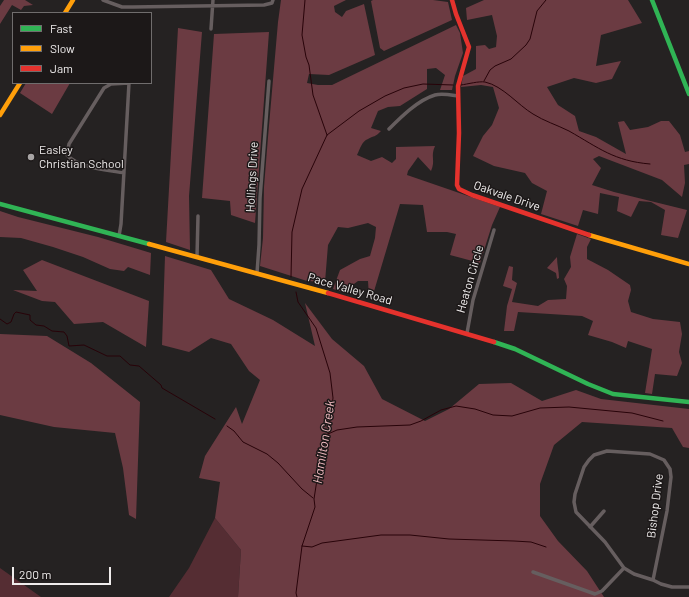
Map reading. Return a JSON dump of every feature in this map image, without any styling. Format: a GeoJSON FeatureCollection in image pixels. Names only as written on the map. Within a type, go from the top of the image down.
{"type":"FeatureCollection","features":[{"type":"Feature","properties":{"kind":"street"},"geometry":{"type":"LineString","coordinates":[[66,12],[73,0]]}},
{"type":"Feature","properties":{"kind":"street"},"geometry":{"type":"LineString","coordinates":[[103,0],[122,7],[133,8],[264,5],[272,3],[273,0]]}},
{"type":"Feature","properties":{"kind":"street"},"geometry":{"type":"LineString","coordinates":[[211,28],[213,0]]}},
{"type":"Feature","properties":{"kind":"street","name":"Oakvale Drive"},"geometry":{"type":"LineString","coordinates":[[452,0],[468,47],[468,53],[460,75],[458,96],[459,133],[457,185],[459,189],[472,195],[611,242],[689,264]]}},
{"type":"Feature","properties":{"kind":"street"},"geometry":{"type":"LineString","coordinates":[[652,0],[689,94]]}},
{"type":"Feature","properties":{"kind":"street","name":"Hollings Drive"},"geometry":{"type":"LineString","coordinates":[[257,273],[260,198],[269,81]]}},
{"type":"Feature","properties":{"kind":"street"},"geometry":{"type":"LineString","coordinates":[[0,115],[19,84]]}},
{"type":"Feature","properties":{"kind":"street"},"geometry":{"type":"LineString","coordinates":[[111,84],[104,88],[69,144],[67,155],[75,161],[105,170],[124,173]]}},
{"type":"Feature","properties":{"kind":"street"},"geometry":{"type":"LineString","coordinates":[[119,236],[121,224],[129,84]]}},
{"type":"Feature","properties":{"kind":"street"},"geometry":{"type":"LineString","coordinates":[[389,130],[408,111],[435,95],[443,94],[458,96]]}},
{"type":"Feature","properties":{"kind":"street","name":"Pace Valley Road"},"geometry":{"type":"LineString","coordinates":[[0,204],[257,273],[467,333],[515,349],[588,384],[613,394],[689,402]]}},
{"type":"Feature","properties":{"kind":"street"},"geometry":{"type":"LineString","coordinates":[[197,257],[198,216]]}},
{"type":"Feature","properties":{"kind":"street","name":"Heaton Circle"},"geometry":{"type":"LineString","coordinates":[[467,333],[473,300],[494,230]]}},
{"type":"Feature","properties":{"kind":"street","name":"Bishop Drive"},"geometry":{"type":"LineString","coordinates":[[653,580],[667,511],[671,477],[670,469],[664,460],[650,454],[607,451],[594,455],[589,460],[581,474],[575,494],[574,502],[576,512],[605,542],[624,568],[634,574],[661,584],[672,587],[689,587]]}},
{"type":"Feature","properties":{"kind":"street"},"geometry":{"type":"LineString","coordinates":[[590,527],[604,511]]}},
{"type":"Feature","properties":{"kind":"street"},"geometry":{"type":"LineString","coordinates":[[533,572],[595,594],[602,590],[624,568]]}},
{"type":"Feature","properties":{"kind":"shaded area"},"geometry":{"type":"Polygon","coordinates":[[[4,0],[25,0],[33,5],[24,6],[21,10],[12,5],[0,24],[0,6],[4,0]]]}},
{"type":"Feature","properties":{"kind":"shaded area"},"geometry":{"type":"Polygon","coordinates":[[[281,0],[346,0],[334,6],[335,12],[342,17],[346,11],[364,4],[375,55],[329,75],[309,74],[307,83],[318,85],[332,85],[456,25],[460,33],[463,53],[452,90],[440,90],[445,75],[436,68],[427,69],[427,89],[400,106],[388,107],[378,111],[371,128],[381,131],[376,136],[364,142],[357,155],[371,161],[382,157],[392,163],[396,159],[396,147],[435,146],[431,171],[418,157],[408,171],[407,175],[500,207],[492,225],[480,263],[450,255],[456,234],[447,232],[427,232],[423,205],[400,204],[372,298],[369,296],[368,281],[358,281],[343,292],[333,289],[340,270],[360,259],[370,256],[375,238],[376,227],[368,223],[348,228],[338,227],[328,245],[325,282],[307,281],[260,266],[263,238],[264,187],[281,0]]]}},
{"type":"Feature","properties":{"kind":"shaded area"},"geometry":{"type":"Polygon","coordinates":[[[433,0],[448,2],[452,20],[384,51],[380,48],[371,1],[433,0]]]}},
{"type":"Feature","properties":{"kind":"shaded area"},"geometry":{"type":"Polygon","coordinates":[[[484,0],[628,0],[642,23],[601,35],[596,66],[621,61],[612,79],[596,83],[574,78],[547,87],[558,105],[575,116],[579,131],[596,137],[626,154],[618,122],[624,121],[630,130],[648,127],[661,121],[669,121],[680,135],[685,152],[689,151],[689,164],[684,165],[685,183],[682,197],[662,180],[599,156],[593,159],[601,168],[592,185],[687,210],[678,238],[661,235],[665,210],[651,202],[639,201],[631,217],[617,211],[619,197],[600,193],[598,214],[583,210],[578,226],[541,214],[547,191],[532,183],[525,173],[494,166],[473,156],[483,136],[492,125],[499,108],[493,87],[481,85],[461,87],[463,76],[476,69],[476,46],[485,45],[489,49],[496,47],[497,36],[492,15],[467,20],[466,8],[484,0]]]}},
{"type":"Feature","properties":{"kind":"shaded area"},"geometry":{"type":"Polygon","coordinates":[[[178,28],[202,32],[189,196],[190,250],[166,242],[178,28]]]}},
{"type":"Feature","properties":{"kind":"shaded area"},"geometry":{"type":"Polygon","coordinates":[[[269,32],[255,223],[231,215],[230,201],[202,198],[214,34],[269,32]]]}},
{"type":"Feature","properties":{"kind":"shaded area"},"geometry":{"type":"Polygon","coordinates":[[[25,84],[69,84],[52,114],[20,93],[25,84]]]}},
{"type":"Feature","properties":{"kind":"shaded area"},"geometry":{"type":"Polygon","coordinates":[[[0,211],[98,237],[151,253],[150,275],[128,267],[124,271],[110,269],[83,257],[21,238],[0,237],[0,211]]]}},
{"type":"Feature","properties":{"kind":"shaded area"},"geometry":{"type":"Polygon","coordinates":[[[577,234],[591,239],[587,247],[587,259],[608,270],[630,285],[631,290],[628,301],[631,312],[653,319],[680,322],[682,334],[679,352],[682,363],[677,376],[655,374],[652,394],[645,393],[652,349],[628,341],[626,348],[588,335],[593,321],[582,316],[518,312],[514,331],[504,331],[507,306],[512,289],[503,286],[509,266],[513,267],[512,280],[517,283],[512,302],[538,306],[548,300],[566,299],[567,286],[564,279],[571,267],[570,257],[577,234]]]}},
{"type":"Feature","properties":{"kind":"shaded area"},"geometry":{"type":"Polygon","coordinates":[[[165,256],[211,270],[229,299],[273,320],[315,346],[305,303],[332,339],[364,366],[382,399],[425,421],[449,409],[479,384],[511,383],[542,401],[576,390],[601,399],[689,409],[689,448],[683,447],[672,428],[582,422],[554,445],[540,484],[540,516],[558,541],[587,571],[604,597],[238,597],[241,550],[215,518],[220,482],[199,478],[205,456],[236,407],[242,424],[260,380],[249,371],[231,344],[211,338],[189,352],[162,345],[165,256]]]}},
{"type":"Feature","properties":{"kind":"shaded area"},"geometry":{"type":"Polygon","coordinates":[[[557,257],[559,278],[557,279],[556,273],[547,268],[557,257]]]}},
{"type":"Feature","properties":{"kind":"shaded area"},"geometry":{"type":"Polygon","coordinates":[[[42,260],[149,301],[146,347],[103,322],[74,324],[55,302],[42,301],[13,290],[37,291],[23,270],[42,260]]]}},
{"type":"Feature","properties":{"kind":"shaded area"},"geometry":{"type":"Polygon","coordinates":[[[0,334],[47,336],[91,363],[140,402],[136,519],[129,515],[123,468],[115,433],[54,427],[0,415],[0,334]]]}},
{"type":"Feature","properties":{"kind":"shaded area"},"geometry":{"type":"Polygon","coordinates":[[[215,518],[241,550],[238,597],[169,597],[189,568],[215,518]]]}},
{"type":"Feature","properties":{"kind":"shaded area"},"geometry":{"type":"Polygon","coordinates":[[[0,568],[41,597],[0,597],[0,568]]]}},
{"type":"Feature","properties":{"kind":"waterway","name":"Hamilton Creek"},"geometry":{"type":"LineString","coordinates":[[305,0],[302,35],[309,65],[313,95],[327,135]]}},
{"type":"Feature","properties":{"kind":"waterway"},"geometry":{"type":"LineString","coordinates":[[484,81],[490,70],[495,66],[511,59],[526,45],[530,39],[537,11],[546,0]]}},
{"type":"Feature","properties":{"kind":"waterway"},"geometry":{"type":"LineString","coordinates":[[461,85],[477,82],[492,84],[533,114],[569,131],[607,153],[626,160],[650,164]]}},
{"type":"Feature","properties":{"kind":"waterway","name":"Hamilton Creek"},"geometry":{"type":"LineString","coordinates":[[291,277],[292,232],[302,189],[327,135],[359,111],[385,96],[404,88],[423,84],[453,85]]}},
{"type":"Feature","properties":{"kind":"waterway","name":"Hamilton Creek"},"geometry":{"type":"LineString","coordinates":[[296,292],[298,302],[316,328],[330,373],[333,398],[328,434],[320,460],[314,499],[315,507],[302,546],[296,593],[297,597]]}},
{"type":"Feature","properties":{"kind":"waterway"},"geometry":{"type":"LineString","coordinates":[[0,319],[7,324],[11,322],[16,312],[30,315],[30,320],[36,325],[44,326],[52,331],[64,332],[67,336],[69,346],[84,345],[107,356],[120,356],[130,365],[139,366],[161,385],[162,388],[215,419]]}},
{"type":"Feature","properties":{"kind":"waterway"},"geometry":{"type":"LineString","coordinates":[[328,434],[337,430],[357,427],[410,425],[441,410],[456,406],[475,409],[493,415],[512,416],[540,408],[569,407],[632,413],[663,421]]}},
{"type":"Feature","properties":{"kind":"waterway"},"geometry":{"type":"LineString","coordinates":[[227,426],[234,431],[243,442],[267,454],[278,463],[302,489],[313,498]]}},
{"type":"Feature","properties":{"kind":"waterway"},"geometry":{"type":"LineString","coordinates":[[302,546],[312,547],[322,543],[381,535],[410,535],[449,539],[531,542],[546,547]]}},
{"type":"Feature","properties":{"kind":"traffic: fast"},"geometry":{"type":"LineString","coordinates":[[652,0],[689,94]]}},
{"type":"Feature","properties":{"kind":"traffic: fast"},"geometry":{"type":"LineString","coordinates":[[0,204],[149,244]]}},
{"type":"Feature","properties":{"kind":"traffic: fast"},"geometry":{"type":"LineString","coordinates":[[494,342],[515,349],[588,384],[613,394],[689,402]]}},
{"type":"Feature","properties":{"kind":"traffic: slow"},"geometry":{"type":"LineString","coordinates":[[66,12],[73,0]]}},
{"type":"Feature","properties":{"kind":"traffic: slow"},"geometry":{"type":"LineString","coordinates":[[0,115],[19,84]]}},
{"type":"Feature","properties":{"kind":"traffic: slow"},"geometry":{"type":"LineString","coordinates":[[589,235],[689,264]]}},
{"type":"Feature","properties":{"kind":"traffic: slow"},"geometry":{"type":"LineString","coordinates":[[149,244],[328,293]]}},
{"type":"Feature","properties":{"kind":"traffic: jam"},"geometry":{"type":"LineString","coordinates":[[452,0],[469,47],[458,86],[459,133],[457,185],[459,189],[472,195],[589,235]]}},
{"type":"Feature","properties":{"kind":"traffic: jam"},"geometry":{"type":"LineString","coordinates":[[328,293],[494,342]]}},
{"type":"Feature","properties":{"kind":"place","name":"Easley Christian School"},"geometry":{"type":"Point","coordinates":[31,157]}}]}
